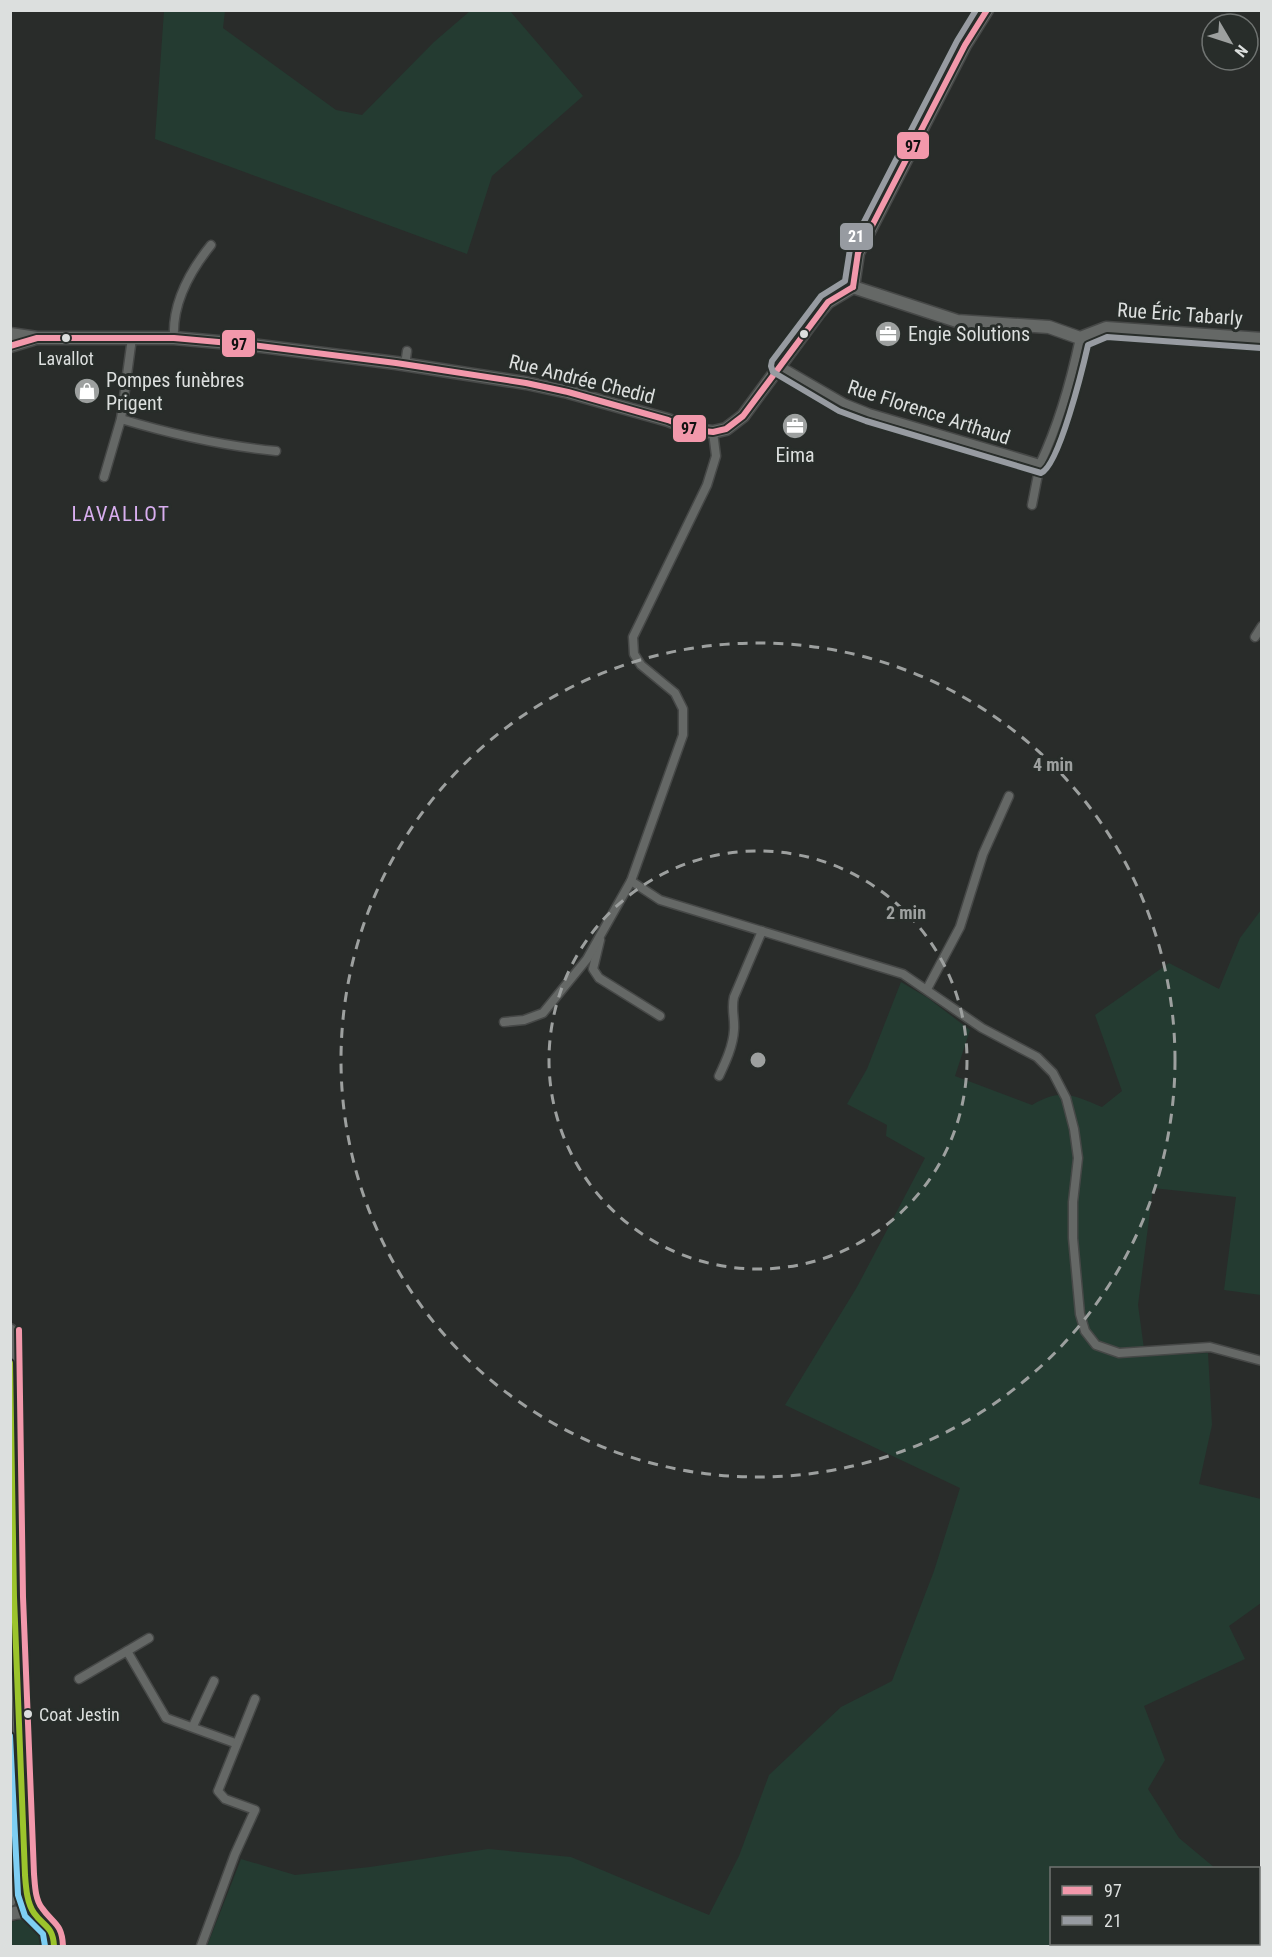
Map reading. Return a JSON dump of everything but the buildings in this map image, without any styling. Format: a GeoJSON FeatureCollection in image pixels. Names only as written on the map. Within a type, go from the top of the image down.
{"type":"FeatureCollection","features":[{"type":"Feature","properties":{"kind":"street"},"geometry":{"type":"LineString","coordinates":[[853,287],[858,253],[965,45],[987,10]]}},
{"type":"Feature","properties":{"kind":"street"},"geometry":{"type":"LineString","coordinates":[[174,338],[173,323],[177,305],[192,272],[211,245]]}},
{"type":"Feature","properties":{"kind":"street"},"geometry":{"type":"LineString","coordinates":[[504,1022],[524,1020],[543,1013],[587,959],[631,881],[683,735],[683,709],[675,693],[641,665],[634,654],[633,637],[706,485],[716,456],[713,432],[726,429],[742,416],[828,302],[853,287],[957,321],[1049,327],[1080,338],[1055,431],[1040,464],[1032,505]]}},
{"type":"Feature","properties":{"kind":"street","name":"Rue Éric Tabarly"},"geometry":{"type":"LineString","coordinates":[[1080,338],[1106,328],[1262,339]]}},
{"type":"Feature","properties":{"kind":"street","name":"Rue Andrée Chedid"},"geometry":{"type":"LineString","coordinates":[[10,334],[37,338],[174,338],[405,364],[526,383],[668,420],[693,430],[713,432]]}},
{"type":"Feature","properties":{"kind":"street","name":"Rue Andrée Chedid"},"geometry":{"type":"LineString","coordinates":[[10,346],[37,338]]}},
{"type":"Feature","properties":{"kind":"street"},"geometry":{"type":"LineString","coordinates":[[104,477],[121,419],[132,338]]}},
{"type":"Feature","properties":{"kind":"street"},"geometry":{"type":"LineString","coordinates":[[405,364],[407,351]]}},
{"type":"Feature","properties":{"kind":"street","name":"Rue Florence Arthaud"},"geometry":{"type":"LineString","coordinates":[[780,366],[844,404],[1040,464]]}},
{"type":"Feature","properties":{"kind":"street"},"geometry":{"type":"LineString","coordinates":[[121,419],[156,430],[251,449],[276,451]]}},
{"type":"Feature","properties":{"kind":"street"},"geometry":{"type":"LineString","coordinates":[[1255,637],[1262,626]]}},
{"type":"Feature","properties":{"kind":"street"},"geometry":{"type":"LineString","coordinates":[[927,989],[960,927],[983,854],[1009,796]]}},
{"type":"Feature","properties":{"kind":"street"},"geometry":{"type":"LineString","coordinates":[[631,881],[660,900],[903,974],[982,1028],[1037,1057],[1053,1073],[1066,1098],[1074,1129],[1078,1158],[1073,1202],[1073,1238],[1080,1314],[1085,1330],[1096,1345],[1119,1353],[1210,1347],[1262,1361]]}},
{"type":"Feature","properties":{"kind":"street"},"geometry":{"type":"LineString","coordinates":[[719,1076],[728,1058],[734,1029],[731,1008],[734,996],[762,931]]}},
{"type":"Feature","properties":{"kind":"street"},"geometry":{"type":"LineString","coordinates":[[601,933],[593,969],[595,974],[621,993],[660,1016]]}},
{"type":"Feature","properties":{"kind":"street"},"geometry":{"type":"LineString","coordinates":[[10,1330],[14,1597],[25,1875],[29,1903],[35,1914],[49,1926],[53,1935],[54,1947]]}},
{"type":"Feature","properties":{"kind":"street"},"geometry":{"type":"LineString","coordinates":[[78,1679],[148,1638]]}},
{"type":"Feature","properties":{"kind":"street"},"geometry":{"type":"LineString","coordinates":[[127,1651],[166,1718],[236,1743]]}},
{"type":"Feature","properties":{"kind":"street"},"geometry":{"type":"LineString","coordinates":[[193,1726],[214,1680]]}},
{"type":"Feature","properties":{"kind":"street"},"geometry":{"type":"LineString","coordinates":[[201,1947],[255,1810],[225,1799],[218,1791],[255,1699]]}},
{"type":"Feature","properties":{"kind":"street"},"geometry":{"type":"LineString","coordinates":[[10,1857],[10,1899]]}},
{"type":"Feature","properties":{"kind":"street"},"geometry":{"type":"LineString","coordinates":[[10,1914],[20,1912],[35,1914]]}},
{"type":"Feature","properties":{"kind":"green space"},"geometry":{"type":"Polygon","coordinates":[[[164,11],[225,11],[223,28],[336,110],[362,115],[434,42],[470,11],[510,11],[583,96],[492,176],[467,254],[155,139],[164,11]]]}},
{"type":"Feature","properties":{"kind":"green space"},"geometry":{"type":"Polygon","coordinates":[[[1261,910],[1261,1295],[1224,1290],[1236,1197],[1153,1188],[1138,1305],[1145,1356],[1208,1353],[1212,1425],[1199,1484],[1261,1499],[1261,1603],[1229,1626],[1245,1659],[1144,1706],[1165,1760],[1148,1789],[1179,1838],[1214,1867],[1050,1867],[1050,1945],[1214,1946],[207,1946],[241,1859],[295,1875],[370,1867],[488,1849],[571,1857],[709,1915],[739,1856],[769,1775],[841,1707],[892,1681],[934,1571],[960,1488],[785,1405],[857,1287],[925,1158],[886,1136],[887,1125],[847,1104],[867,1069],[901,982],[928,998],[970,1030],[955,1076],[1032,1105],[1051,1096],[1067,1095],[1102,1107],[1122,1091],[1095,1015],[1169,963],[1219,989],[1240,938],[1261,910]]]}},
{"type":"Feature","properties":{"kind":"green space"},"geometry":{"type":"Polygon","coordinates":[[[23,1919],[41,1928],[48,1946],[11,1946],[11,1922],[23,1919]]]}},
{"type":"Feature","properties":{"kind":"transit line","name":"21"},"geometry":{"type":"LineString","coordinates":[[976,10],[957,41],[850,249],[845,281],[821,296],[772,361],[773,372],[839,411],[1041,473],[1048,466],[1062,435],[1088,345],[1107,337],[1261,348]]}},
{"type":"Feature","properties":{"kind":"transit line","name":"97"},"geometry":{"type":"LineString","coordinates":[[853,287],[858,253],[965,45],[987,10]]}},
{"type":"Feature","properties":{"kind":"transit line","name":"97"},"geometry":{"type":"LineString","coordinates":[[10,346],[37,338],[174,338],[252,345],[396,363],[526,383],[568,392],[668,420],[693,430],[713,432],[726,429],[743,416],[828,302],[853,287]]}},
{"type":"Feature","properties":{"kind":"transit line"},"geometry":{"type":"LineString","coordinates":[[19,1330],[23,1597],[34,1874],[38,1900],[59,1928],[63,1946]]}},
{"type":"Feature","properties":{"kind":"transit line"},"geometry":{"type":"LineString","coordinates":[[10,1363],[14,1597],[25,1875],[30,1905],[34,1913],[50,1930],[54,1946]]}},
{"type":"Feature","properties":{"kind":"transit line"},"geometry":{"type":"LineString","coordinates":[[10,1736],[18,1895],[25,1916],[43,1934],[45,1946]]}},
{"type":"Feature","properties":{"kind":"place","name":"Engie Solutions"},"geometry":{"type":"Point","coordinates":[888,334]}},
{"type":"Feature","properties":{"kind":"place","name":"Lavallot"},"geometry":{"type":"Point","coordinates":[66,338]}},
{"type":"Feature","properties":{"kind":"place","name":"Pompes funèbres Prigent"},"geometry":{"type":"Point","coordinates":[87,391]}},
{"type":"Feature","properties":{"kind":"place","name":"Eima"},"geometry":{"type":"Point","coordinates":[795,426]}},
{"type":"Feature","properties":{"kind":"place","name":"Coat Jestin"},"geometry":{"type":"Point","coordinates":[28,1714]}},
{"type":"Feature","properties":{"kind":"district","name":"LAVALLOT"},"geometry":{"type":"Point","coordinates":[121,514]}}]}
